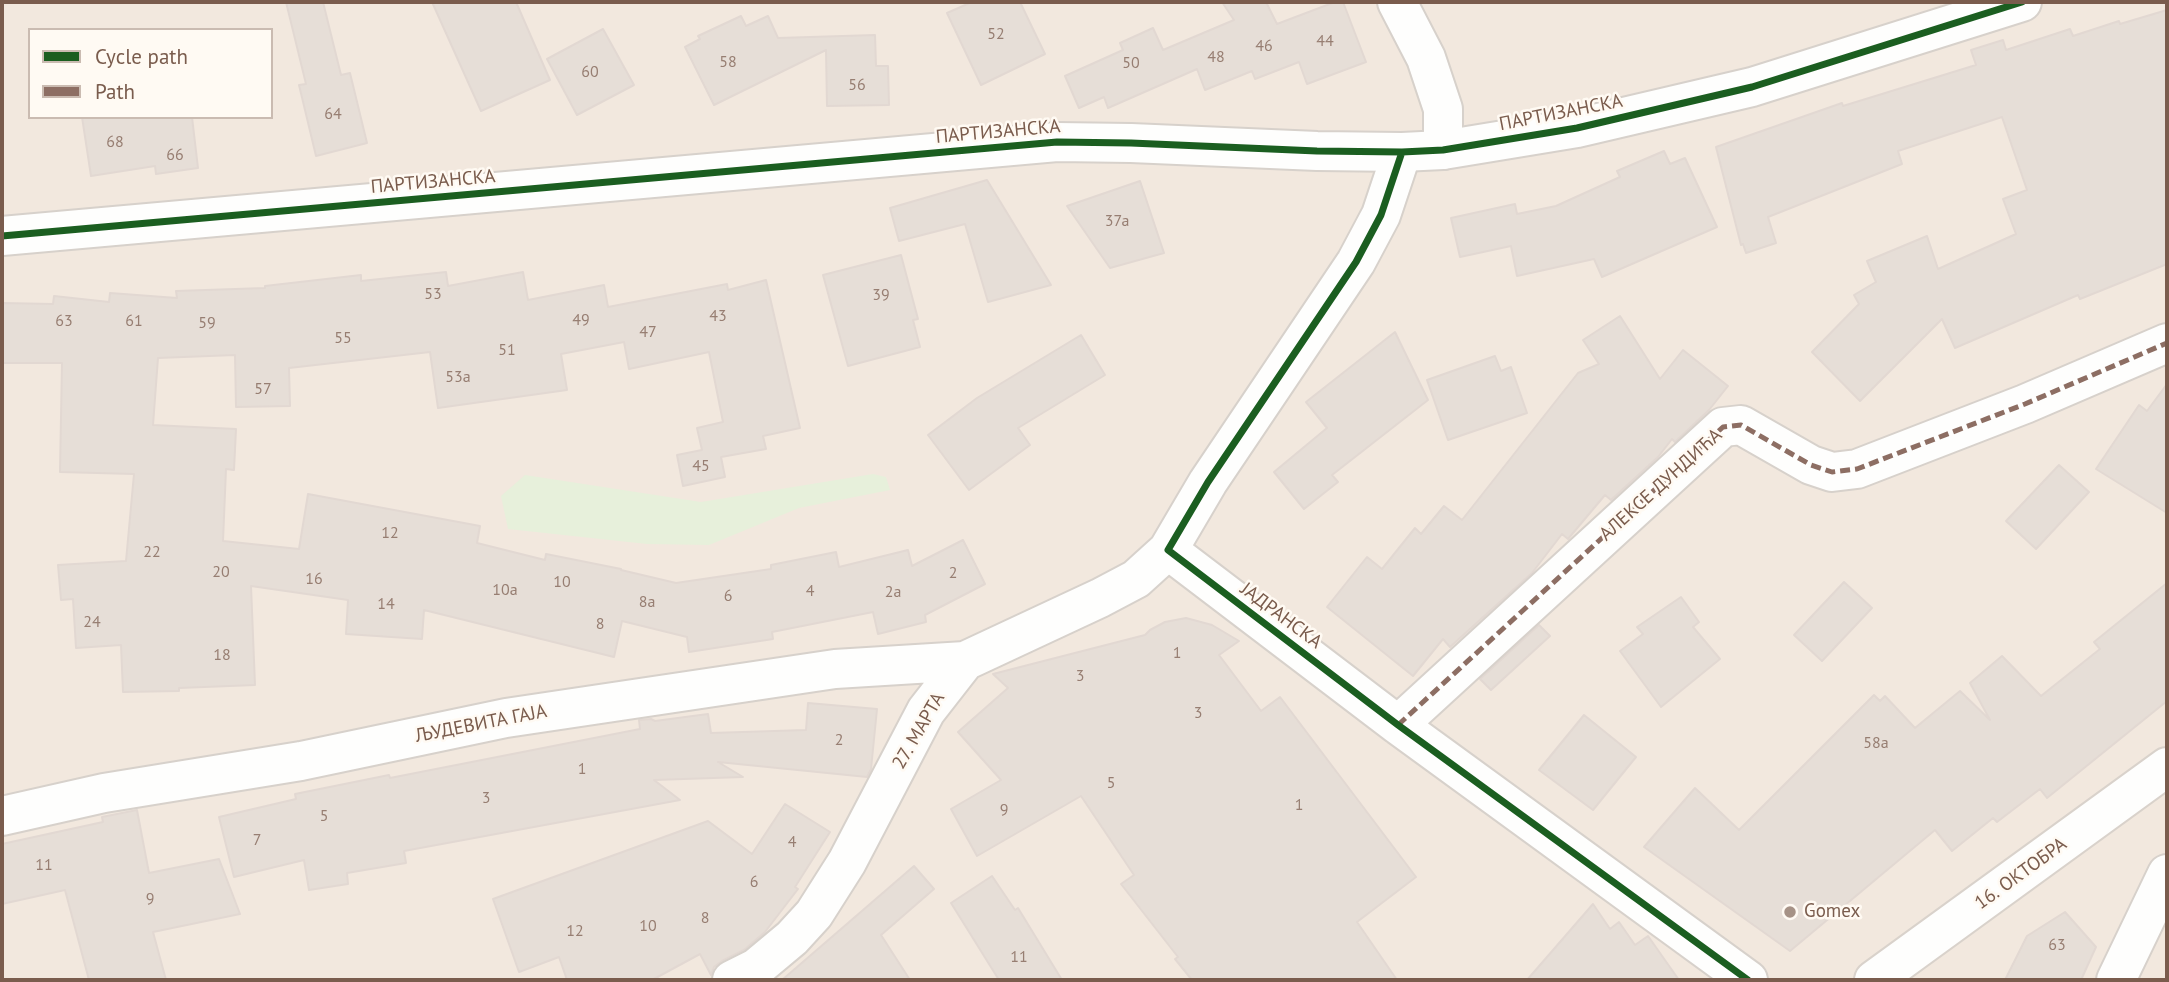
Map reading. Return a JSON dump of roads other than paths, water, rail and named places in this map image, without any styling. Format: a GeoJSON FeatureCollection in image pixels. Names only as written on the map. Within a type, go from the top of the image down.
{"type":"FeatureCollection","features":[{"type":"Feature","properties":{"kind":"street"},"geometry":{"type":"LineString","coordinates":[[1396,2],[1426,58],[1443,109],[1443,150]]}},
{"type":"Feature","properties":{"kind":"street","name":"ПАРТИЗАНСКА"},"geometry":{"type":"LineString","coordinates":[[2,236],[1057,142],[1317,152],[1443,150],[1577,128],[1752,87],[2022,2]]}},
{"type":"Feature","properties":{"kind":"street"},"geometry":{"type":"LineString","coordinates":[[1168,550],[1208,482],[1356,262],[1381,215],[1402,152]]}},
{"type":"Feature","properties":{"kind":"street","name":"АЛЕКСЕ ДУНДИЋА"},"geometry":{"type":"LineString","coordinates":[[1398,725],[1723,427],[1741,425],[1811,465],[1832,472],[1857,469],[2025,404],[2167,343]]}},
{"type":"Feature","properties":{"kind":"street","name":"27. МАРТА"},"geometry":{"type":"LineString","coordinates":[[732,980],[756,968],[792,938],[814,914],[847,862],[926,711],[965,661],[1136,579],[1168,550]]}},
{"type":"Feature","properties":{"kind":"street","name":"ЈАДРАНСКА"},"geometry":{"type":"LineString","coordinates":[[1168,550],[1398,725],[1748,980]]}},
{"type":"Feature","properties":{"kind":"street","name":"ЉУДЕВИТА ГАЈА"},"geometry":{"type":"LineString","coordinates":[[2,816],[104,793],[301,761],[506,718],[835,669],[965,661]]}},
{"type":"Feature","properties":{"kind":"street","name":"16. ОКТОБРА"},"geometry":{"type":"LineString","coordinates":[[1874,980],[2167,767]]}},
{"type":"Feature","properties":{"kind":"street"},"geometry":{"type":"LineString","coordinates":[[2116,980],[2167,874]]}},
{"type":"Feature","properties":{"kind":"place","name":"Gomex"},"geometry":{"type":"Point","coordinates":[1790,912]}}]}
